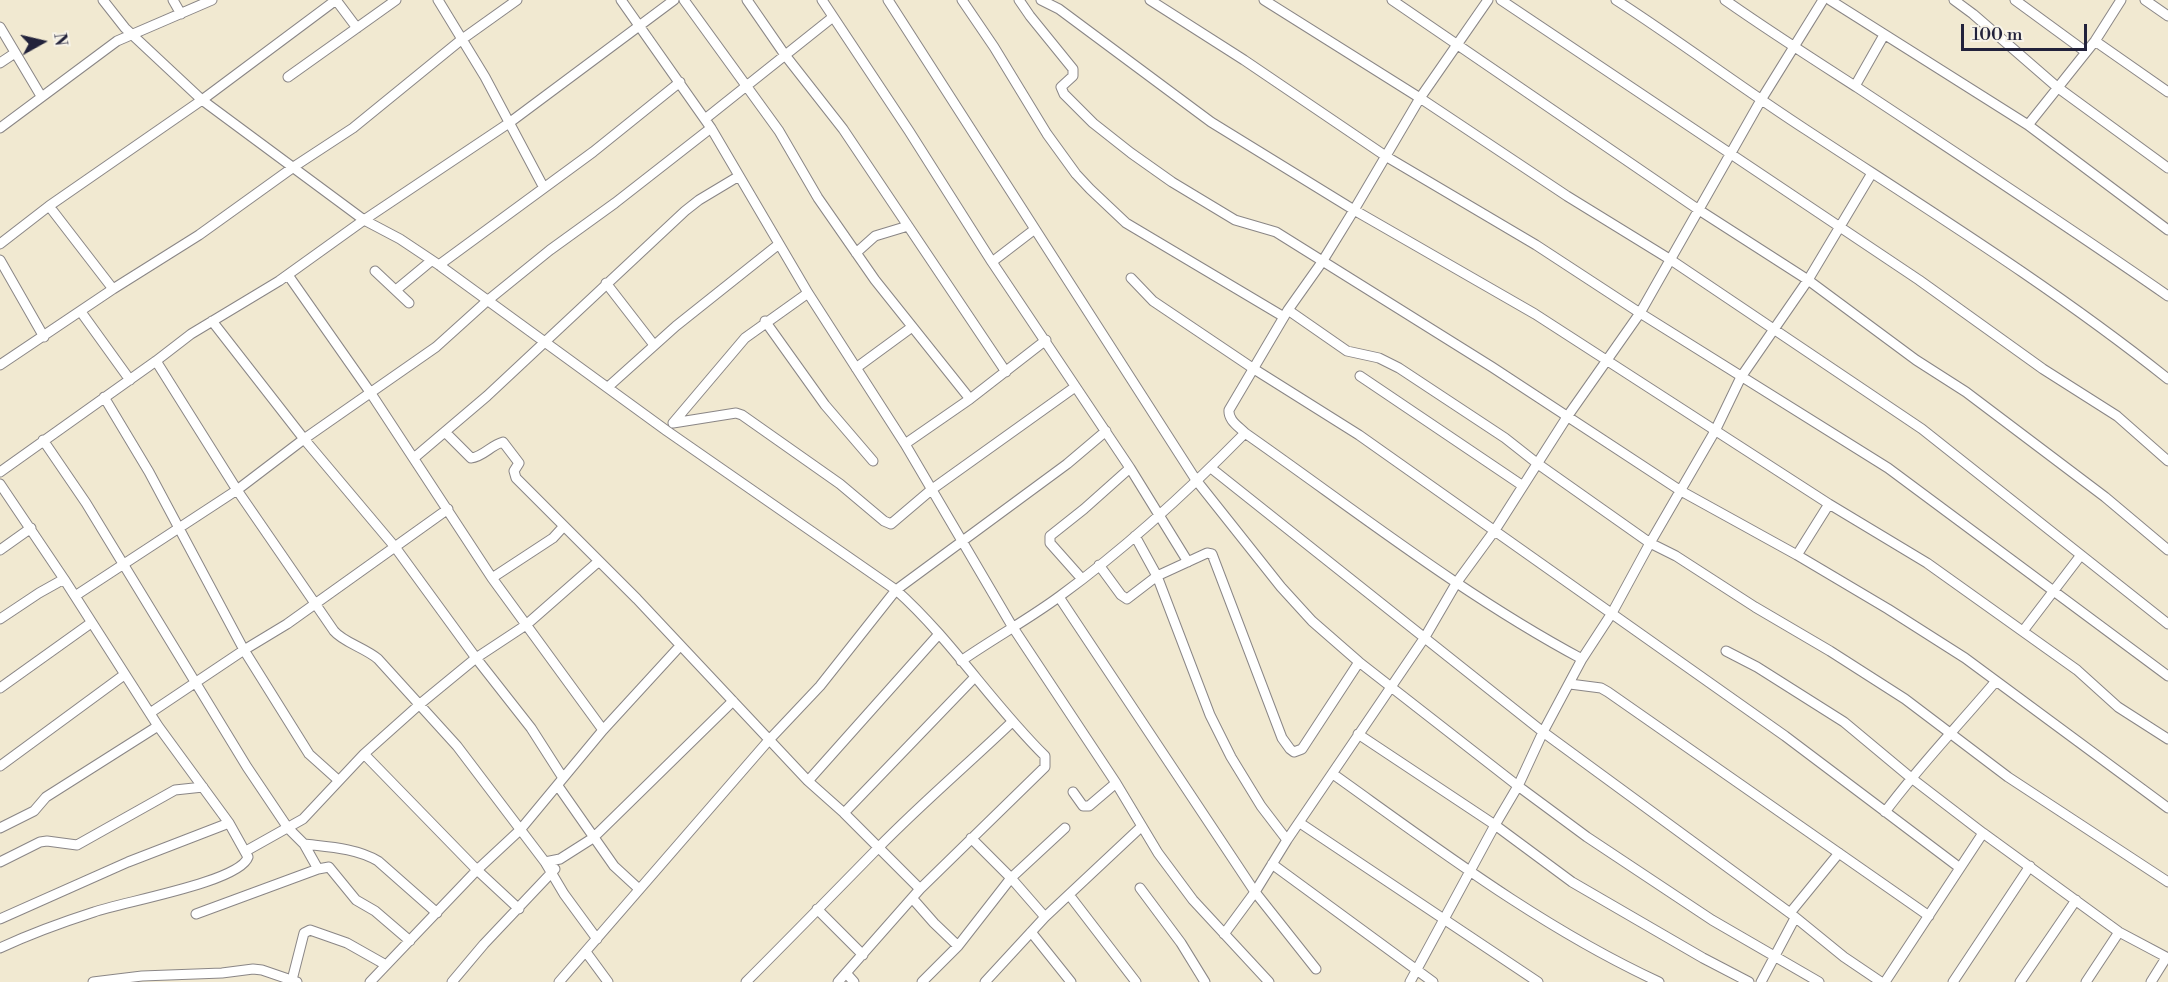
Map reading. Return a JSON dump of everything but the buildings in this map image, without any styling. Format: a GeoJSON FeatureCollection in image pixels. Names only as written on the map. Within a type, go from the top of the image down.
{"type":"FeatureCollection","features":[{"type":"Feature","properties":{"kind":"street"},"geometry":{"type":"LineString","coordinates":[[103,0],[132,34],[202,99],[295,166],[324,191],[364,220],[400,239],[435,263],[608,387],[670,427],[896,590],[922,614],[1012,722],[1045,756],[1047,765],[920,889],[838,982]]}},
{"type":"Feature","properties":{"kind":"street"},"geometry":{"type":"LineString","coordinates":[[173,0],[182,14]]}},
{"type":"Feature","properties":{"kind":"street"},"geometry":{"type":"LineString","coordinates":[[0,128],[117,41],[212,0]]}},
{"type":"Feature","properties":{"kind":"street"},"geometry":{"type":"LineString","coordinates":[[0,244],[49,206],[202,99],[336,0],[357,28]]}},
{"type":"Feature","properties":{"kind":"street"},"geometry":{"type":"LineString","coordinates":[[288,77],[396,0]]}},
{"type":"Feature","properties":{"kind":"street"},"geometry":{"type":"LineString","coordinates":[[438,0],[544,188]]}},
{"type":"Feature","properties":{"kind":"street"},"geometry":{"type":"LineString","coordinates":[[0,365],[199,235],[295,166],[353,128],[461,40],[517,0]]}},
{"type":"Feature","properties":{"kind":"street"},"geometry":{"type":"LineString","coordinates":[[621,0],[711,128],[808,293],[905,444],[1012,626],[1116,783],[1174,877],[1269,982]]}},
{"type":"Feature","properties":{"kind":"street"},"geometry":{"type":"LineString","coordinates":[[0,472],[182,341],[288,275],[364,220],[509,123],[674,0]]}},
{"type":"Feature","properties":{"kind":"street"},"geometry":{"type":"LineString","coordinates":[[684,0],[779,131],[818,198],[856,253],[970,399]]}},
{"type":"Feature","properties":{"kind":"street"},"geometry":{"type":"LineString","coordinates":[[747,0],[785,55],[843,129],[1006,372]]}},
{"type":"Feature","properties":{"kind":"street"},"geometry":{"type":"LineString","coordinates":[[822,0],[992,262],[1106,431],[1188,562]]}},
{"type":"Feature","properties":{"kind":"street"},"geometry":{"type":"LineString","coordinates":[[888,0],[1196,480],[1281,587],[1312,621],[1359,662],[1587,837],[1683,901],[1819,982]]}},
{"type":"Feature","properties":{"kind":"street"},"geometry":{"type":"LineString","coordinates":[[962,0],[994,47],[1047,134],[1089,189],[1133,228],[1347,351],[1365,353],[1388,361],[1504,438],[1650,543],[1676,556],[1905,699],[2008,777],[2168,882]]}},
{"type":"Feature","properties":{"kind":"street"},"geometry":{"type":"LineString","coordinates":[[1019,0],[1072,69],[1074,74],[1063,84],[1062,90],[1093,123],[1131,153],[1208,204],[1240,222],[1269,228],[1276,232],[1492,367],[1681,491],[1797,555],[1965,658],[2168,808]]}},
{"type":"Feature","properties":{"kind":"street"},"geometry":{"type":"LineString","coordinates":[[1041,0],[1059,9],[1211,122],[1354,210],[1535,314],[1829,504],[1927,563],[2077,670],[2118,707],[2168,739]]}},
{"type":"Feature","properties":{"kind":"street"},"geometry":{"type":"LineString","coordinates":[[1150,0],[1387,156],[1536,244],[1640,313],[1888,468],[2168,676]]}},
{"type":"Feature","properties":{"kind":"street"},"geometry":{"type":"LineString","coordinates":[[1264,0],[1420,98],[1567,196],[1671,260],[1922,429],[2168,624]]}},
{"type":"Feature","properties":{"kind":"street"},"geometry":{"type":"LineString","coordinates":[[1392,0],[1600,140],[1699,210],[1808,280],[1916,360],[1966,392],[2105,497],[2168,550]]}},
{"type":"Feature","properties":{"kind":"street"},"geometry":{"type":"LineString","coordinates":[[1488,0],[1420,98],[1354,210],[1286,314],[1228,412],[1231,420],[1245,433],[1457,582],[1530,631],[1582,659]]}},
{"type":"Feature","properties":{"kind":"street"},"geometry":{"type":"LineString","coordinates":[[1501,0],[1919,280],[2043,369],[2117,416],[2168,461]]}},
{"type":"Feature","properties":{"kind":"street"},"geometry":{"type":"LineString","coordinates":[[1617,0],[1761,100],[2048,290],[2129,347],[2168,379]]}},
{"type":"Feature","properties":{"kind":"street"},"geometry":{"type":"LineString","coordinates":[[1725,0],[1794,48],[2086,239],[2168,296]]}},
{"type":"Feature","properties":{"kind":"street"},"geometry":{"type":"LineString","coordinates":[[1224,934],[1255,892],[1287,840],[1425,637],[1457,582],[1495,530],[1567,417],[1640,313],[1761,100],[1823,0]]}},
{"type":"Feature","properties":{"kind":"street"},"geometry":{"type":"LineString","coordinates":[[1830,0],[2028,125],[2168,230]]}},
{"type":"Feature","properties":{"kind":"street"},"geometry":{"type":"LineString","coordinates":[[1954,0],[2057,87],[2168,168]]}},
{"type":"Feature","properties":{"kind":"street"},"geometry":{"type":"LineString","coordinates":[[2015,0],[2086,52]]}},
{"type":"Feature","properties":{"kind":"street"},"geometry":{"type":"LineString","coordinates":[[2028,125],[2095,41],[2121,0]]}},
{"type":"Feature","properties":{"kind":"street"},"geometry":{"type":"LineString","coordinates":[[2145,0],[2168,16]]}},
{"type":"Feature","properties":{"kind":"street"},"geometry":{"type":"LineString","coordinates":[[705,119],[833,17]]}},
{"type":"Feature","properties":{"kind":"street"},"geometry":{"type":"LineString","coordinates":[[0,27],[41,96]]}},
{"type":"Feature","properties":{"kind":"street"},"geometry":{"type":"LineString","coordinates":[[1855,86],[1884,35]]}},
{"type":"Feature","properties":{"kind":"street"},"geometry":{"type":"LineString","coordinates":[[2095,41],[2168,92]]}},
{"type":"Feature","properties":{"kind":"street"},"geometry":{"type":"LineString","coordinates":[[0,63],[15,53]]}},
{"type":"Feature","properties":{"kind":"street"},"geometry":{"type":"LineString","coordinates":[[396,290],[544,188],[680,82]]}},
{"type":"Feature","properties":{"kind":"street"},"geometry":{"type":"LineString","coordinates":[[75,596],[237,490],[304,439],[436,347],[487,301],[550,250],[711,128]]}},
{"type":"Feature","properties":{"kind":"street"},"geometry":{"type":"LineString","coordinates":[[1410,982],[1518,786],[1543,732],[1582,659],[1612,614],[1715,431],[1741,377],[1808,280],[1872,173]]}},
{"type":"Feature","properties":{"kind":"street"},"geometry":{"type":"LineString","coordinates":[[414,458],[487,396],[692,205],[739,176]]}},
{"type":"Feature","properties":{"kind":"street"},"geometry":{"type":"LineString","coordinates":[[49,206],[114,289]]}},
{"type":"Feature","properties":{"kind":"street"},"geometry":{"type":"LineString","coordinates":[[856,253],[875,236],[908,226]]}},
{"type":"Feature","properties":{"kind":"street"},"geometry":{"type":"LineString","coordinates":[[992,262],[1035,229]]}},
{"type":"Feature","properties":{"kind":"street"},"geometry":{"type":"LineString","coordinates":[[608,387],[676,326],[779,244]]}},
{"type":"Feature","properties":{"kind":"street"},"geometry":{"type":"LineString","coordinates":[[0,260],[4,276],[44,338]]}},
{"type":"Feature","properties":{"kind":"street"},"geometry":{"type":"LineString","coordinates":[[375,272],[409,303]]}},
{"type":"Feature","properties":{"kind":"street"},"geometry":{"type":"LineString","coordinates":[[288,275],[370,392],[492,578],[603,730]]}},
{"type":"Feature","properties":{"kind":"street"},"geometry":{"type":"LineString","coordinates":[[1131,278],[1153,301],[1254,369],[1359,435],[1795,743],[1960,868]]}},
{"type":"Feature","properties":{"kind":"street"},"geometry":{"type":"LineString","coordinates":[[606,283],[654,345]]}},
{"type":"Feature","properties":{"kind":"street"},"geometry":{"type":"LineString","coordinates":[[670,427],[745,338],[765,321],[808,293]]}},
{"type":"Feature","properties":{"kind":"street"},"geometry":{"type":"LineString","coordinates":[[81,312],[130,380]]}},
{"type":"Feature","properties":{"kind":"street"},"geometry":{"type":"LineString","coordinates":[[212,321],[304,439],[395,547],[476,658],[531,728],[593,838],[620,873],[639,890]]}},
{"type":"Feature","properties":{"kind":"street"},"geometry":{"type":"LineString","coordinates":[[765,321],[825,405],[873,461]]}},
{"type":"Feature","properties":{"kind":"street"},"geometry":{"type":"LineString","coordinates":[[856,368],[912,327]]}},
{"type":"Feature","properties":{"kind":"street"},"geometry":{"type":"LineString","coordinates":[[905,444],[970,399],[1046,340]]}},
{"type":"Feature","properties":{"kind":"street"},"geometry":{"type":"LineString","coordinates":[[156,361],[237,490],[337,635],[367,650],[378,659],[458,746],[554,873],[564,894],[597,939]]}},
{"type":"Feature","properties":{"kind":"street"},"geometry":{"type":"LineString","coordinates":[[1360,376],[1523,486]]}},
{"type":"Feature","properties":{"kind":"street"},"geometry":{"type":"LineString","coordinates":[[670,427],[730,414],[742,415],[840,484],[888,523],[894,523],[931,490],[1075,387]]}},
{"type":"Feature","properties":{"kind":"street"},"geometry":{"type":"LineString","coordinates":[[104,397],[149,472],[244,650],[309,754],[338,780]]}},
{"type":"Feature","properties":{"kind":"street"},"geometry":{"type":"LineString","coordinates":[[558,982],[769,740],[820,686],[896,590],[1067,464],[1106,431]]}},
{"type":"Feature","properties":{"kind":"street"},"geometry":{"type":"LineString","coordinates":[[445,432],[471,459],[479,457],[496,444],[503,442],[519,463],[514,476],[734,701],[808,781],[844,813],[920,889]]}},
{"type":"Feature","properties":{"kind":"street"},"geometry":{"type":"LineString","coordinates":[[961,661],[1059,597],[1082,579],[1135,536],[1211,468],[1245,433]]}},
{"type":"Feature","properties":{"kind":"street"},"geometry":{"type":"LineString","coordinates":[[43,440],[86,503],[195,683],[288,828],[304,844],[318,869]]}},
{"type":"Feature","properties":{"kind":"street"},"geometry":{"type":"LineString","coordinates":[[1082,579],[1050,543],[1050,536],[1130,468]]}},
{"type":"Feature","properties":{"kind":"street"},"geometry":{"type":"LineString","coordinates":[[1211,468],[1543,732],[1792,915],[1844,957],[1881,982]]}},
{"type":"Feature","properties":{"kind":"street"},"geometry":{"type":"LineString","coordinates":[[0,484],[31,528],[158,726],[229,823],[248,857],[244,863],[220,877],[96,911],[0,948]]}},
{"type":"Feature","properties":{"kind":"street"},"geometry":{"type":"LineString","coordinates":[[1797,555],[1829,504]]}},
{"type":"Feature","properties":{"kind":"street"},"geometry":{"type":"LineString","coordinates":[[150,713],[287,624],[448,509]]}},
{"type":"Feature","properties":{"kind":"street"},"geometry":{"type":"LineString","coordinates":[[492,578],[544,545],[564,526]]}},
{"type":"Feature","properties":{"kind":"street"},"geometry":{"type":"LineString","coordinates":[[0,550],[31,528]]}},
{"type":"Feature","properties":{"kind":"street"},"geometry":{"type":"LineString","coordinates":[[1135,536],[1157,576],[1210,715],[1231,757],[1261,806],[1287,840]]}},
{"type":"Feature","properties":{"kind":"street"},"geometry":{"type":"LineString","coordinates":[[1099,565],[1124,598],[1131,597],[1157,576],[1207,553],[1212,554],[1282,738],[1290,749],[1296,752],[1302,749],[1359,662]]}},
{"type":"Feature","properties":{"kind":"street"},"geometry":{"type":"LineString","coordinates":[[2023,631],[2081,555]]}},
{"type":"Feature","properties":{"kind":"street"},"geometry":{"type":"LineString","coordinates":[[246,851],[303,819],[364,754],[420,704],[476,658],[526,626],[599,561]]}},
{"type":"Feature","properties":{"kind":"street"},"geometry":{"type":"LineString","coordinates":[[0,619],[39,592],[64,579]]}},
{"type":"Feature","properties":{"kind":"street"},"geometry":{"type":"LineString","coordinates":[[1059,597],[1255,892],[1316,969]]}},
{"type":"Feature","properties":{"kind":"street"},"geometry":{"type":"LineString","coordinates":[[0,688],[91,623]]}},
{"type":"Feature","properties":{"kind":"street"},"geometry":{"type":"LineString","coordinates":[[808,781],[939,634]]}},
{"type":"Feature","properties":{"kind":"street"},"geometry":{"type":"LineString","coordinates":[[370,982],[477,870],[520,830],[603,730],[680,646]]}},
{"type":"Feature","properties":{"kind":"street"},"geometry":{"type":"LineString","coordinates":[[1726,651],[1830,712],[1983,833],[2119,932],[2167,958],[2151,982]]}},
{"type":"Feature","properties":{"kind":"street"},"geometry":{"type":"LineString","coordinates":[[0,766],[124,675]]}},
{"type":"Feature","properties":{"kind":"street"},"geometry":{"type":"LineString","coordinates":[[844,813],[974,678]]}},
{"type":"Feature","properties":{"kind":"street"},"geometry":{"type":"LineString","coordinates":[[1885,812],[1910,777],[1943,743],[1996,681]]}},
{"type":"Feature","properties":{"kind":"street"},"geometry":{"type":"LineString","coordinates":[[1570,684],[1601,688],[1608,692],[1929,916]]}},
{"type":"Feature","properties":{"kind":"street"},"geometry":{"type":"LineString","coordinates":[[545,862],[560,859],[593,838],[734,701]]}},
{"type":"Feature","properties":{"kind":"street"},"geometry":{"type":"LineString","coordinates":[[746,982],[879,847],[1012,722]]}},
{"type":"Feature","properties":{"kind":"street"},"geometry":{"type":"LineString","coordinates":[[0,828],[34,811],[46,797],[158,726]]}},
{"type":"Feature","properties":{"kind":"street"},"geometry":{"type":"LineString","coordinates":[[1358,734],[1495,825],[1572,882],[1749,982]]}},
{"type":"Feature","properties":{"kind":"street"},"geometry":{"type":"LineString","coordinates":[[1943,743],[1960,741]]}},
{"type":"Feature","properties":{"kind":"street"},"geometry":{"type":"LineString","coordinates":[[364,754],[477,870],[519,909]]}},
{"type":"Feature","properties":{"kind":"street"},"geometry":{"type":"LineString","coordinates":[[1333,774],[1470,872],[1533,913],[1615,962],[1659,982]]}},
{"type":"Feature","properties":{"kind":"street"},"geometry":{"type":"LineString","coordinates":[[1073,792],[1083,806],[1086,806],[1116,783]]}},
{"type":"Feature","properties":{"kind":"street"},"geometry":{"type":"LineString","coordinates":[[0,862],[40,842],[77,845],[171,792],[203,787]]}},
{"type":"Feature","properties":{"kind":"street"},"geometry":{"type":"LineString","coordinates":[[0,919],[128,862],[229,823]]}},
{"type":"Feature","properties":{"kind":"street"},"geometry":{"type":"LineString","coordinates":[[1300,823],[1538,982]]}},
{"type":"Feature","properties":{"kind":"street"},"geometry":{"type":"LineString","coordinates":[[992,980],[1030,932],[1141,826]]}},
{"type":"Feature","properties":{"kind":"street"},"geometry":{"type":"LineString","coordinates":[[922,982],[958,946],[1011,878],[1065,828]]}},
{"type":"Feature","properties":{"kind":"street"},"geometry":{"type":"LineString","coordinates":[[1886,982],[1983,833]]}},
{"type":"Feature","properties":{"kind":"street"},"geometry":{"type":"LineString","coordinates":[[971,838],[1011,878],[1045,917]]}},
{"type":"Feature","properties":{"kind":"street"},"geometry":{"type":"LineString","coordinates":[[304,844],[367,854],[437,913]]}},
{"type":"Feature","properties":{"kind":"street"},"geometry":{"type":"LineString","coordinates":[[1761,982],[1792,915],[1839,853]]}},
{"type":"Feature","properties":{"kind":"street"},"geometry":{"type":"LineString","coordinates":[[452,982],[484,944],[554,873],[560,859]]}},
{"type":"Feature","properties":{"kind":"street"},"geometry":{"type":"LineString","coordinates":[[1272,864],[1433,982]]}},
{"type":"Feature","properties":{"kind":"street"},"geometry":{"type":"LineString","coordinates":[[1953,982],[2030,866]]}},
{"type":"Feature","properties":{"kind":"street"},"geometry":{"type":"LineString","coordinates":[[196,914],[318,869],[331,867],[356,900],[375,911],[410,941]]}},
{"type":"Feature","properties":{"kind":"street"},"geometry":{"type":"LineString","coordinates":[[1140,888],[1181,943],[1204,982]]}},
{"type":"Feature","properties":{"kind":"street"},"geometry":{"type":"LineString","coordinates":[[1070,896],[1136,982]]}},
{"type":"Feature","properties":{"kind":"street"},"geometry":{"type":"LineString","coordinates":[[912,898],[934,924],[958,946]]}},
{"type":"Feature","properties":{"kind":"street"},"geometry":{"type":"LineString","coordinates":[[2020,982],[2076,900]]}},
{"type":"Feature","properties":{"kind":"street"},"geometry":{"type":"LineString","coordinates":[[817,909],[863,955]]}},
{"type":"Feature","properties":{"kind":"street"},"geometry":{"type":"LineString","coordinates":[[93,982],[142,976],[222,973],[253,969],[294,981],[304,933],[310,930],[347,944],[386,965]]}},
{"type":"Feature","properties":{"kind":"street"},"geometry":{"type":"LineString","coordinates":[[1030,932],[1071,982]]}},
{"type":"Feature","properties":{"kind":"street"},"geometry":{"type":"LineString","coordinates":[[2086,982],[2119,932]]}},
{"type":"Feature","properties":{"kind":"street"},"geometry":{"type":"LineString","coordinates":[[586,952],[608,982]]}},
{"type":"Feature","properties":{"kind":"street"},"geometry":{"type":"LineString","coordinates":[[846,973],[854,982]]}}]}
